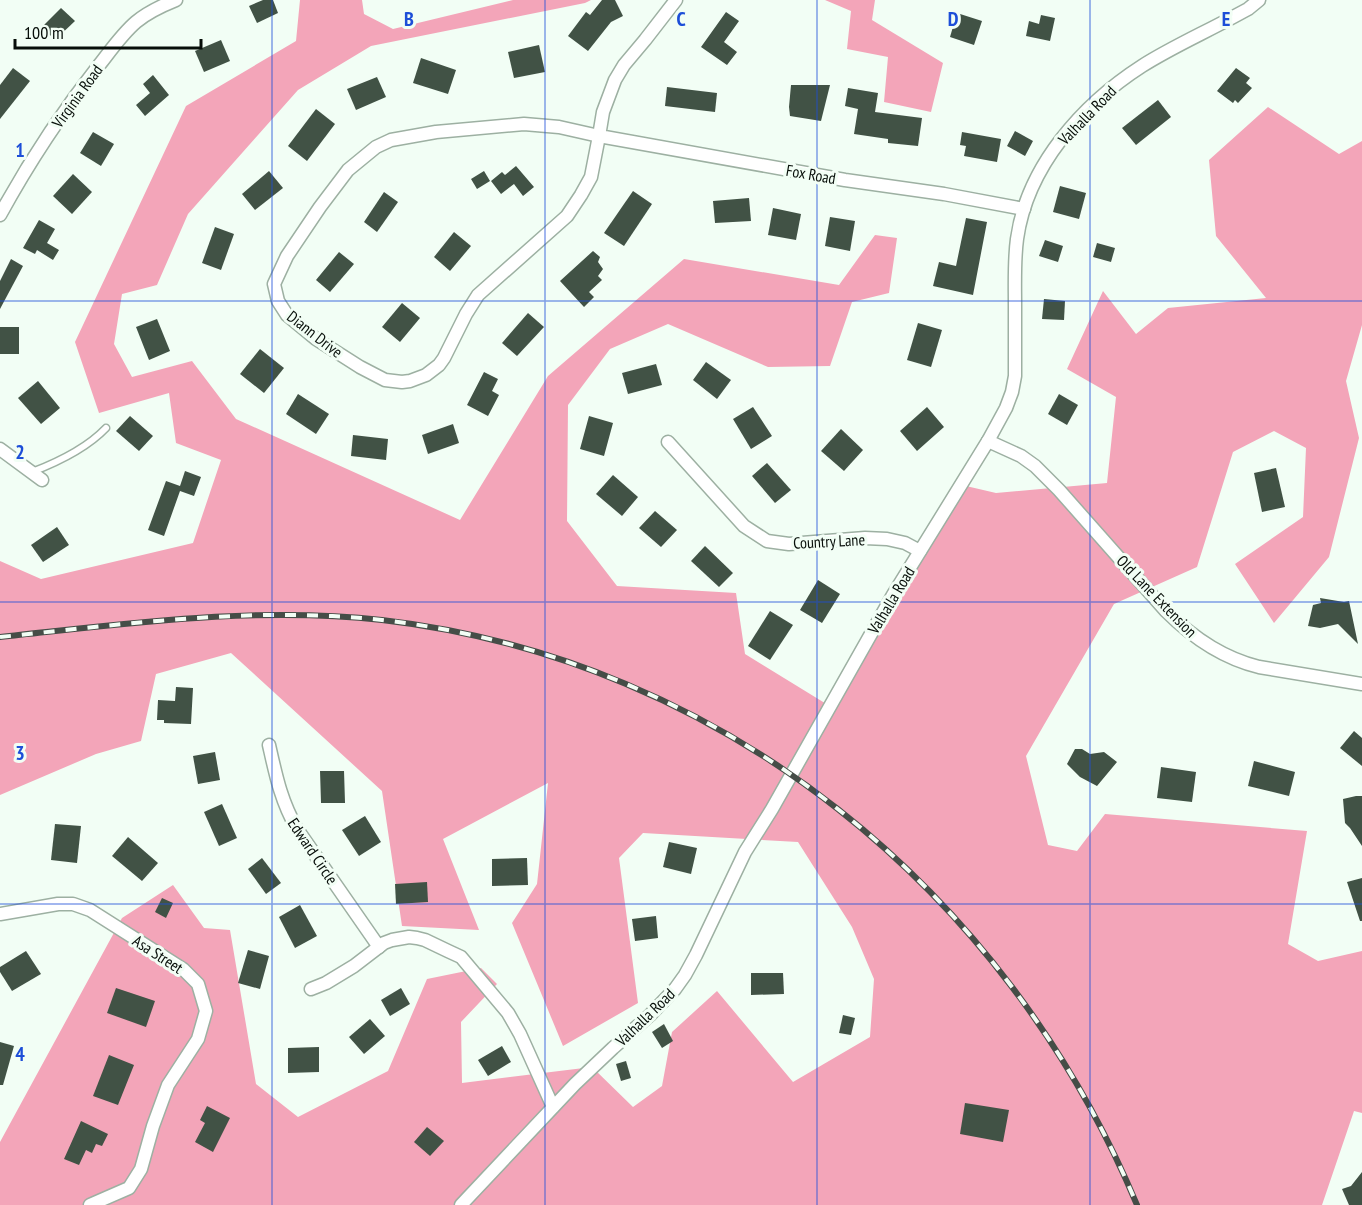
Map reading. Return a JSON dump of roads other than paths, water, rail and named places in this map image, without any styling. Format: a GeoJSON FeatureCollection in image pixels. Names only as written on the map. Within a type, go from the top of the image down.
{"type":"FeatureCollection","features":[{"type":"Feature","properties":{"kind":"street","name":"Virginia Road"},"geometry":{"type":"LineString","coordinates":[[0,215],[13,190],[77,93],[122,36],[148,13],[176,0]]}},
{"type":"Feature","properties":{"kind":"street","name":"Diann Drive"},"geometry":{"type":"LineString","coordinates":[[599,136],[559,127],[524,124],[436,132],[390,140],[376,147],[348,170],[287,256],[274,284],[278,301],[287,315],[316,339],[385,380],[402,382],[418,379],[433,371],[444,358],[478,295],[567,216],[581,195],[591,177],[599,136],[603,112],[615,80],[676,0]]}},
{"type":"Feature","properties":{"kind":"street","name":"Valhalla Road"},"geometry":{"type":"LineString","coordinates":[[461,1205],[575,1084],[650,1015],[685,975],[744,852],[772,809],[920,551],[988,441],[1012,392],[1015,376],[1017,239],[1024,209],[1047,160],[1061,139],[1100,99],[1143,66],[1235,16],[1259,0]]}},
{"type":"Feature","properties":{"kind":"street","name":"Fox Road"},"geometry":{"type":"LineString","coordinates":[[599,136],[1024,209]]}},
{"type":"Feature","properties":{"kind":"street","name":"Old Lane Extension"},"geometry":{"type":"LineString","coordinates":[[988,441],[1021,456],[1035,466],[1166,611],[1184,629],[1219,653],[1252,665],[1362,684]]}},
{"type":"Feature","properties":{"kind":"street","name":"Country Lane"},"geometry":{"type":"LineString","coordinates":[[668,442],[744,526],[767,541],[789,544],[866,538],[887,539],[905,543],[920,551]]}},
{"type":"Feature","properties":{"kind":"street"},"geometry":{"type":"LineString","coordinates":[[0,448],[36,476]]}},
{"type":"Feature","properties":{"kind":"street","name":"Edward Circle"},"geometry":{"type":"LineString","coordinates":[[269,745],[286,809],[297,829],[379,947]]}},
{"type":"Feature","properties":{"kind":"street","name":"Asa Street"},"geometry":{"type":"LineString","coordinates":[[0,914],[58,904],[73,904],[90,910],[183,969],[198,984],[206,1011],[198,1039],[168,1085],[141,1169],[129,1188],[90,1205]]}},
{"type":"Feature","properties":{"kind":"street"},"geometry":{"type":"LineString","coordinates":[[311,989],[354,966],[384,943],[400,938],[425,940],[461,957],[508,1013],[553,1107]]}},
{"type":"Feature","properties":{"kind":"lane"},"geometry":{"type":"LineString","coordinates":[[36,476],[67,457],[106,428]]}},
{"type":"Feature","properties":{"kind":"railway"},"geometry":{"type":"LineString","coordinates":[[0,637],[191,618],[286,615],[382,620],[507,643],[625,684],[736,739],[838,809],[930,892],[1012,987],[1081,1091],[1137,1205]]}}]}
